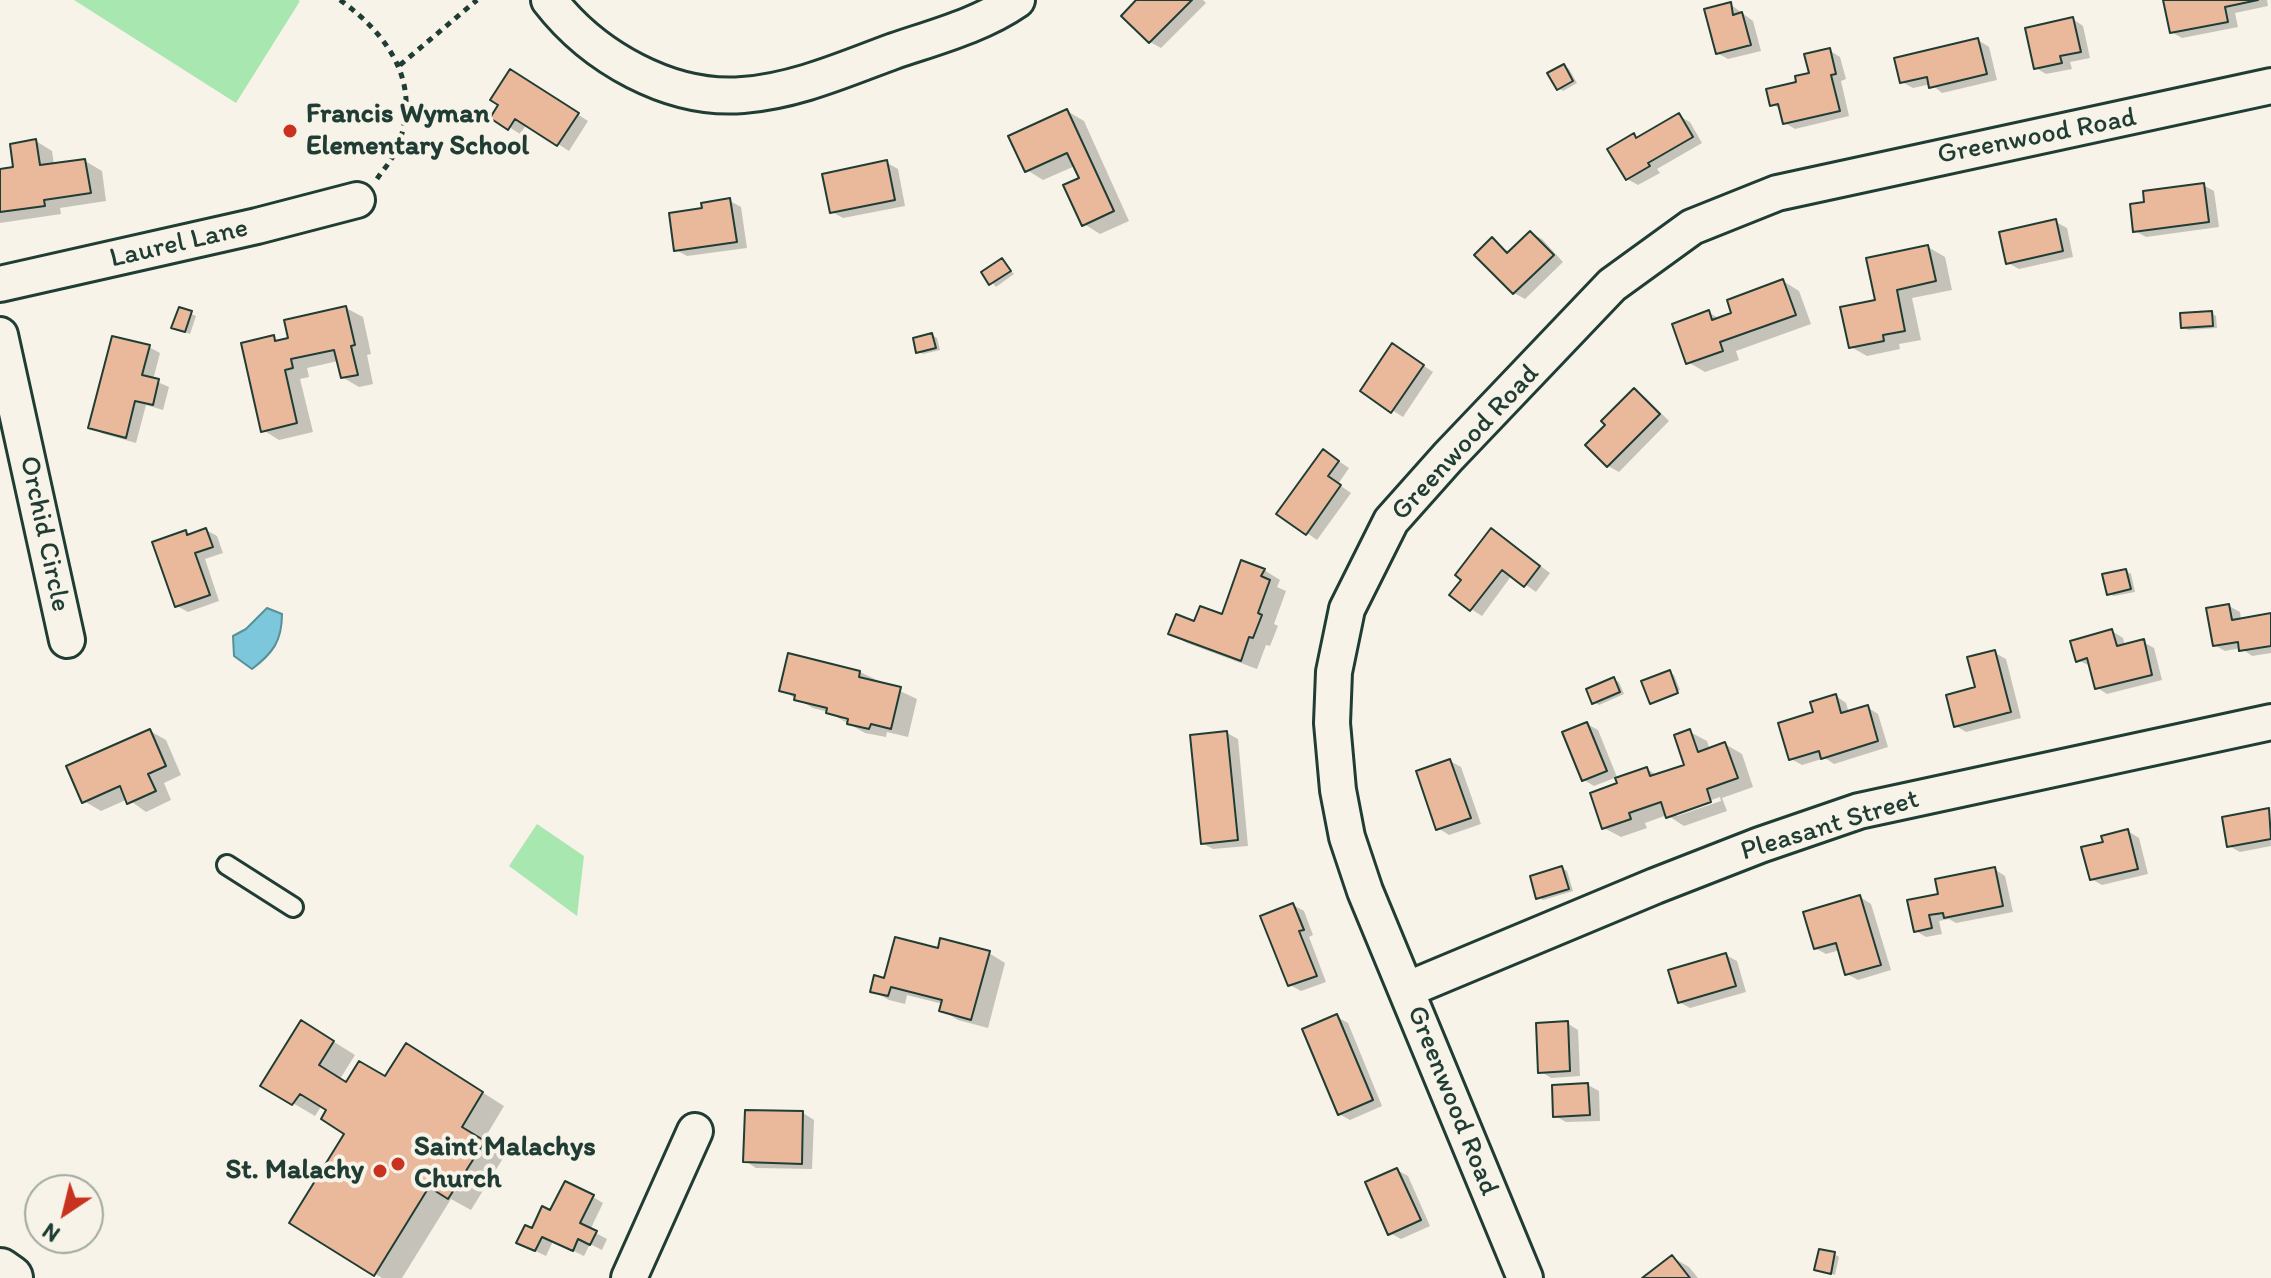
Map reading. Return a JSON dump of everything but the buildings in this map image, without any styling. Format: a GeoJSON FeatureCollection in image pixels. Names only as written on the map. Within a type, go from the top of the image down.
{"type":"FeatureCollection","features":[{"type":"Feature","properties":{"kind":"main road"},"geometry":{"type":"LineString","coordinates":[[0,1271],[10,1278]]}},
{"type":"Feature","properties":{"kind":"street"},"geometry":{"type":"LineString","coordinates":[[549,0],[590,43],[631,69],[688,92],[742,95],[805,84],[976,21],[1017,0]]}},
{"type":"Feature","properties":{"kind":"street","name":"Greenwood Road"},"geometry":{"type":"LineString","coordinates":[[1525,1278],[1365,891],[1347,837],[1338,790],[1332,723],[1334,672],[1347,609],[1391,521],[1612,285],[1692,227],[1777,193],[2271,86]]}},
{"type":"Feature","properties":{"kind":"street","name":"Laurel Lane"},"geometry":{"type":"LineString","coordinates":[[0,284],[257,226],[357,200]]}},
{"type":"Feature","properties":{"kind":"street","name":"Orchid Circle"},"geometry":{"type":"LineString","coordinates":[[0,335],[67,640]]}},
{"type":"Feature","properties":{"kind":"street","name":"Pleasant Street"},"geometry":{"type":"LineString","coordinates":[[1406,990],[1655,886],[1859,811],[2271,722]]}},
{"type":"Feature","properties":{"kind":"street"},"geometry":{"type":"LineString","coordinates":[[629,1278],[695,1131]]}},
{"type":"Feature","properties":{"kind":"lane"},"geometry":{"type":"LineString","coordinates":[[227,865],[293,907]]}},
{"type":"Feature","properties":{"kind":"path"},"geometry":{"type":"LineString","coordinates":[[340,0],[354,10],[391,50],[400,65],[407,102],[394,155],[357,200]]}},
{"type":"Feature","properties":{"kind":"path"},"geometry":{"type":"LineString","coordinates":[[400,65],[477,0]]}},
{"type":"Feature","properties":{"kind":"green space"},"geometry":{"type":"Polygon","coordinates":[[[74,0],[298,0],[300,1],[236,103],[74,0]]]}},
{"type":"Feature","properties":{"kind":"green space"},"geometry":{"type":"Polygon","coordinates":[[[537,824],[584,856],[577,916],[509,866],[537,824]]]}},
{"type":"Feature","properties":{"kind":"water"},"geometry":{"type":"Polygon","coordinates":[[[267,608],[282,614],[280,632],[271,652],[252,669],[234,656],[233,636],[246,629],[267,608]]]}},
{"type":"Feature","properties":{"kind":"place","name":"Francis Wyman Elementary School"},"geometry":{"type":"Point","coordinates":[290,131]}},
{"type":"Feature","properties":{"kind":"place","name":"Saint Malachys Church"},"geometry":{"type":"Point","coordinates":[398,1164]}},
{"type":"Feature","properties":{"kind":"place","name":"St. Malachy"},"geometry":{"type":"Point","coordinates":[380,1171]}}]}
